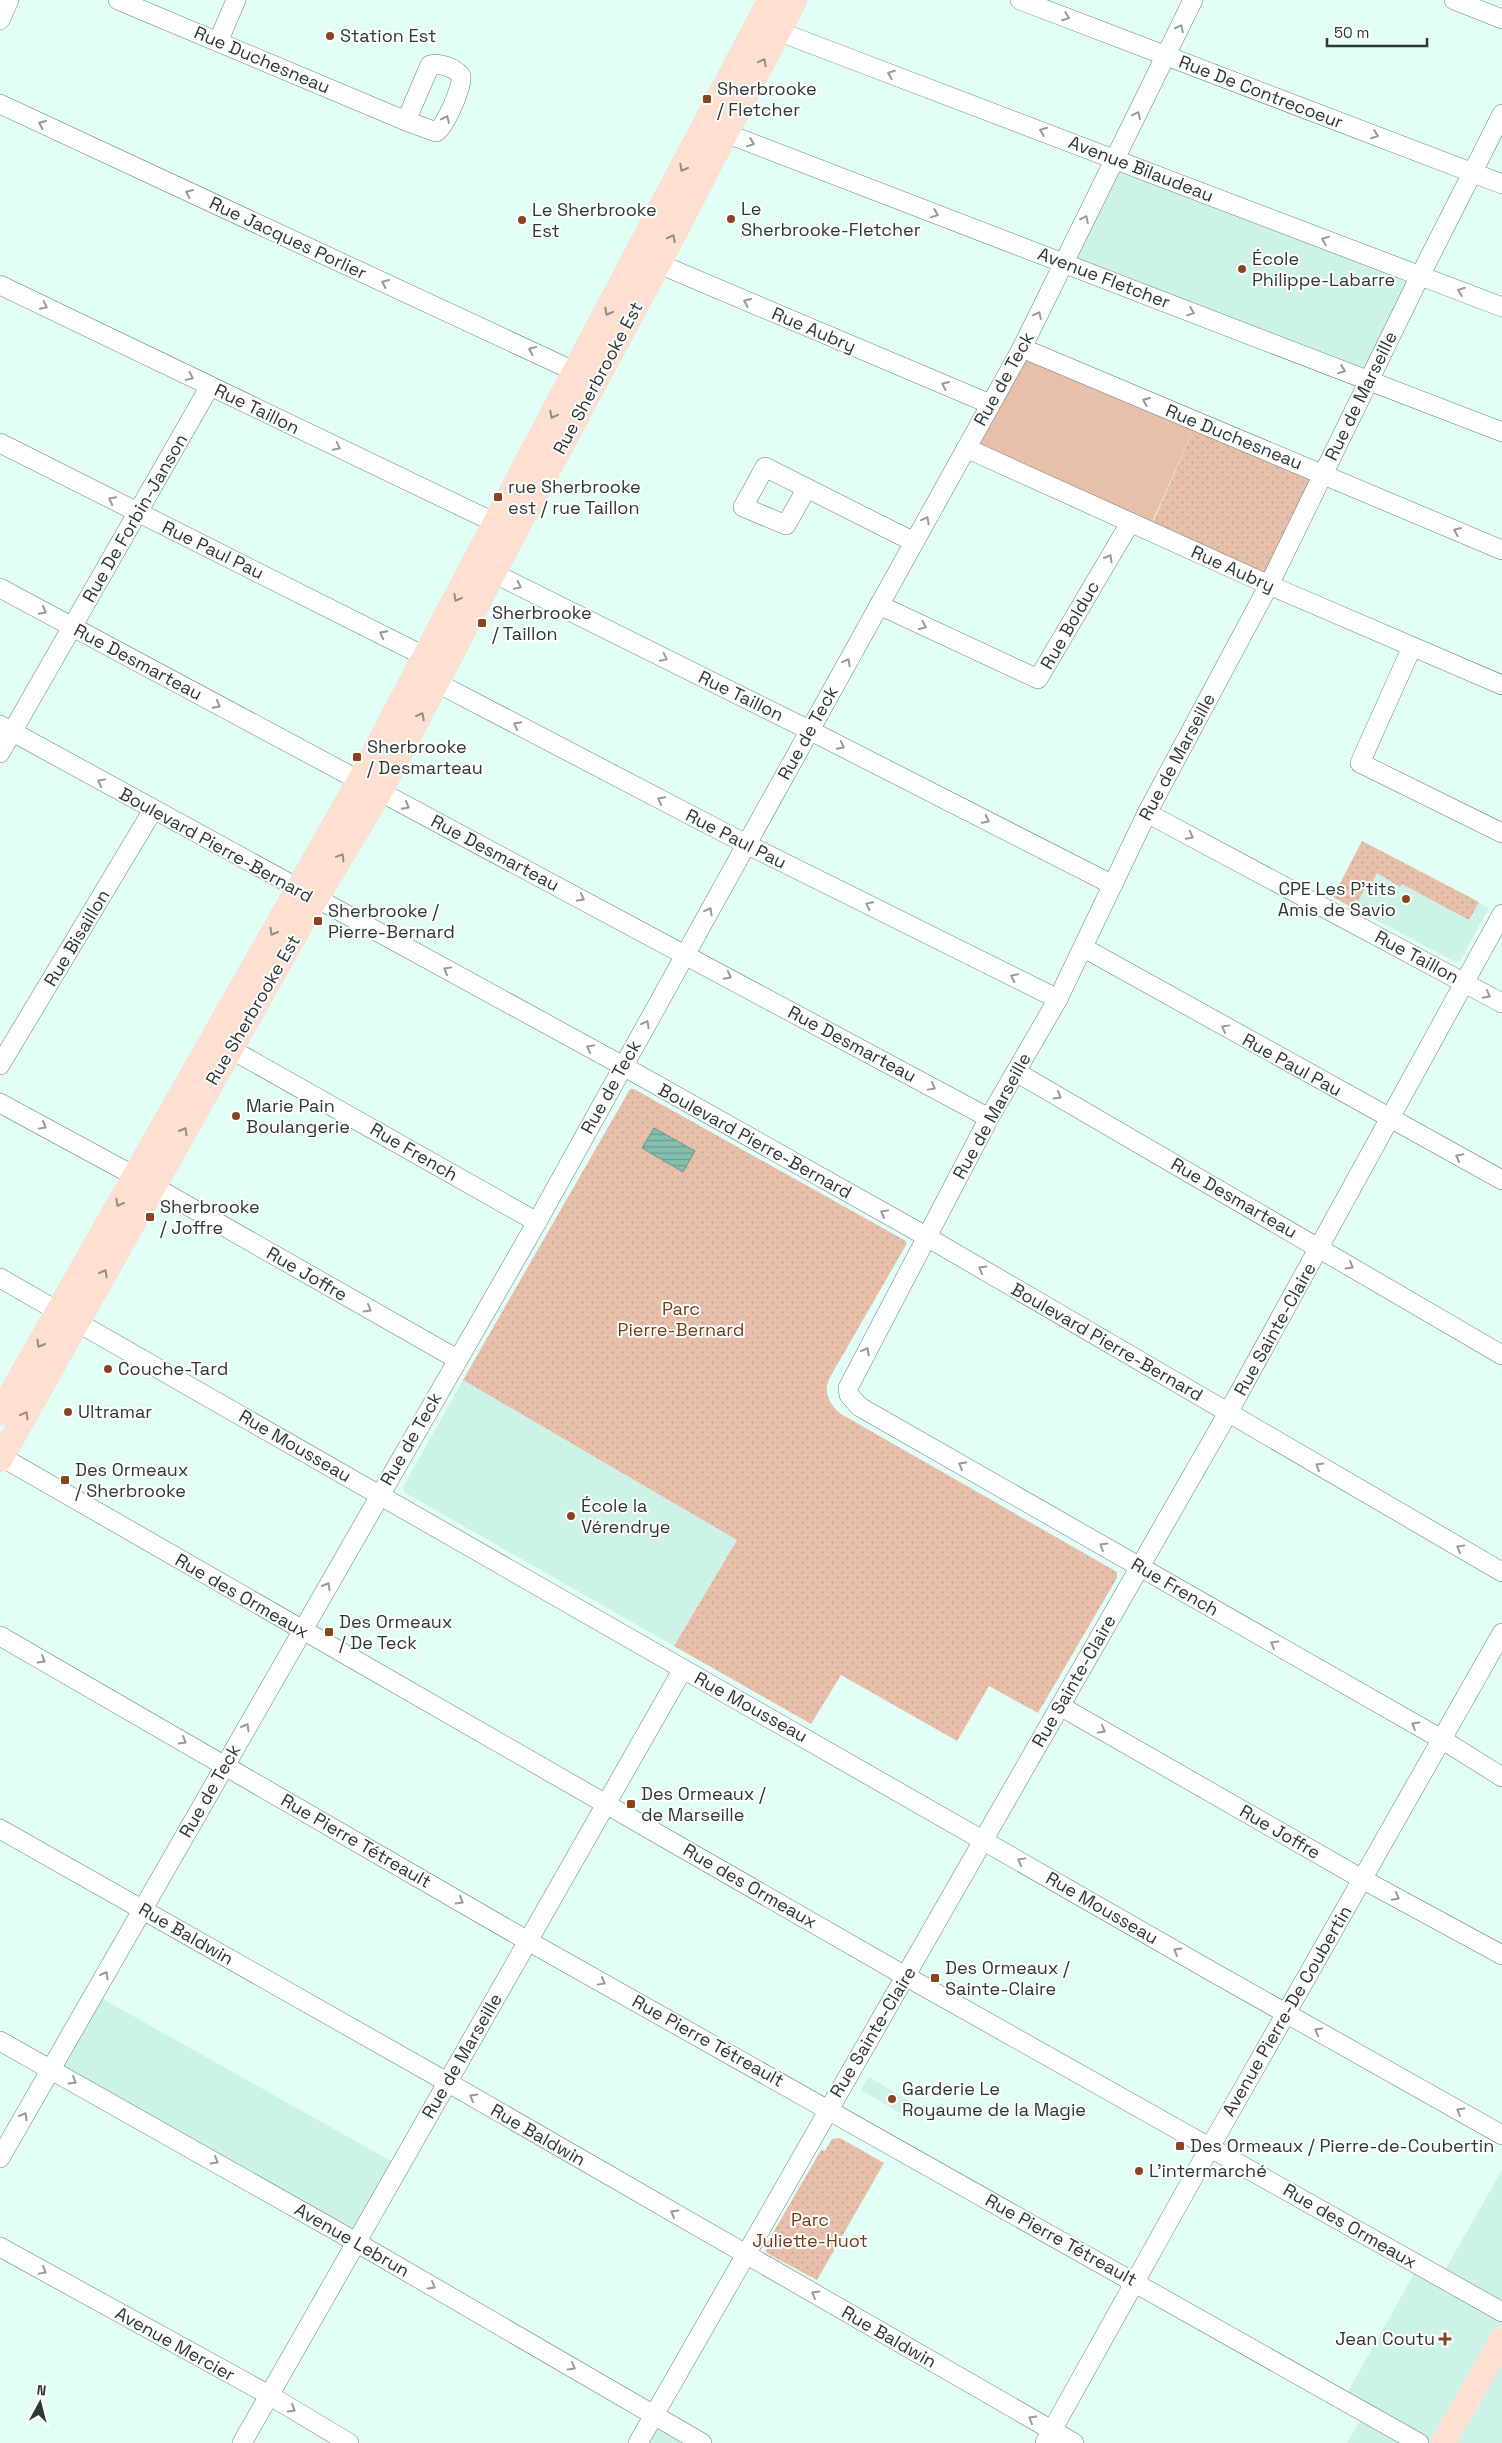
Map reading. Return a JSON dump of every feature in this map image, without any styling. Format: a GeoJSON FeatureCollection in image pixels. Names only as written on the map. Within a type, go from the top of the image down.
{"type":"FeatureCollection","features":[{"type":"Feature","properties":{"kind":"main road","name":"Rue Sherbrooke Est"},"geometry":{"type":"LineString","coordinates":[[769,27],[770,0]]}},
{"type":"Feature","properties":{"kind":"main road","name":"Rue Sherbrooke Est"},"geometry":{"type":"LineString","coordinates":[[307,894],[380,792],[438,683],[484,569],[505,528],[648,260],[769,27],[795,0]]}},
{"type":"Feature","properties":{"kind":"main road","name":"Rue Sherbrooke Est"},"geometry":{"type":"LineString","coordinates":[[505,528],[576,372],[648,260]]}},
{"type":"Feature","properties":{"kind":"main road","name":"Rue Sherbrooke Est"},"geometry":{"type":"LineString","coordinates":[[1,1458],[68,1316],[307,894],[359,781],[422,664],[484,569]]}},
{"type":"Feature","properties":{"kind":"main road","name":"Rue Sherbrooke Est"},"geometry":{"type":"LineString","coordinates":[[0,1413],[68,1316]]}},
{"type":"Feature","properties":{"kind":"main road"},"geometry":{"type":"LineString","coordinates":[[1442,2443],[1502,2339]]}},
{"type":"Feature","properties":{"kind":"street"},"geometry":{"type":"LineString","coordinates":[[0,20],[9,0]]}},
{"type":"Feature","properties":{"kind":"street","name":"Rue Duchesneau"},"geometry":{"type":"LineString","coordinates":[[118,0],[406,121]]}},
{"type":"Feature","properties":{"kind":"street"},"geometry":{"type":"LineString","coordinates":[[218,42],[236,0]]}},
{"type":"Feature","properties":{"kind":"street","name":"Rue De Contrecoeur"},"geometry":{"type":"LineString","coordinates":[[1020,0],[1502,184]]}},
{"type":"Feature","properties":{"kind":"street","name":"Rue de Teck"},"geometry":{"type":"LineString","coordinates":[[0,2158],[537,1222],[1022,348],[1193,0]]}},
{"type":"Feature","properties":{"kind":"street"},"geometry":{"type":"LineString","coordinates":[[1454,0],[1502,18]]}},
{"type":"Feature","properties":{"kind":"street","name":"Avenue Bilaudeau"},"geometry":{"type":"LineString","coordinates":[[769,27],[1502,307]]}},
{"type":"Feature","properties":{"kind":"street","name":"Rue Jacques Porlier"},"geometry":{"type":"LineString","coordinates":[[0,104],[576,372]]}},
{"type":"Feature","properties":{"kind":"street","name":"Rue de Marseille"},"geometry":{"type":"LineString","coordinates":[[849,1396],[850,1381],[990,1118],[1058,999],[1147,813],[1269,585],[1420,276],[1502,114]]}},
{"type":"Feature","properties":{"kind":"street","name":"Avenue Fletcher"},"geometry":{"type":"LineString","coordinates":[[716,129],[1502,432]]}},
{"type":"Feature","properties":{"kind":"street","name":"Rue Aubry"},"geometry":{"type":"LineString","coordinates":[[648,260],[990,404]]}},
{"type":"Feature","properties":{"kind":"street","name":"Rue Taillon"},"geometry":{"type":"LineString","coordinates":[[0,285],[505,528]]}},
{"type":"Feature","properties":{"kind":"street","name":"Rue Duchesneau"},"geometry":{"type":"LineString","coordinates":[[1022,348],[1502,550]]}},
{"type":"Feature","properties":{"kind":"street","name":"Rue De Forbin-Janson"},"geometry":{"type":"LineString","coordinates":[[0,753],[6,729],[73,627],[210,386]]}},
{"type":"Feature","properties":{"kind":"street","name":"Rue Paul Pau"},"geometry":{"type":"LineString","coordinates":[[0,443],[338,611],[422,664],[438,683],[746,844],[1058,999]]}},
{"type":"Feature","properties":{"kind":"street","name":"Rue Aubry"},"geometry":{"type":"LineString","coordinates":[[966,448],[1269,585],[1502,686]]}},
{"type":"Feature","properties":{"kind":"street"},"geometry":{"type":"LineString","coordinates":[[807,488],[914,542]]}},
{"type":"Feature","properties":{"kind":"street","name":"Rue Bolduc"},"geometry":{"type":"LineString","coordinates":[[878,605],[1038,679],[1130,523]]}},
{"type":"Feature","properties":{"kind":"street","name":"Rue Taillon"},"geometry":{"type":"LineString","coordinates":[[484,569],[809,730],[1113,885]]}},
{"type":"Feature","properties":{"kind":"street","name":"Rue Desmarteau"},"geometry":{"type":"LineString","coordinates":[[0,588],[359,781],[685,953],[990,1118]]}},
{"type":"Feature","properties":{"kind":"street"},"geometry":{"type":"LineString","coordinates":[[1412,646],[1360,763],[1502,833]]}},
{"type":"Feature","properties":{"kind":"street","name":"Boulevard Pierre-Bernard"},"geometry":{"type":"LineString","coordinates":[[6,729],[623,1067],[927,1237],[1502,1572]]}},
{"type":"Feature","properties":{"kind":"street","name":"Rue Bisaillon"},"geometry":{"type":"LineString","coordinates":[[0,1065],[154,810]]}},
{"type":"Feature","properties":{"kind":"street","name":"Rue Taillon"},"geometry":{"type":"LineString","coordinates":[[1147,813],[1502,1003]]}},
{"type":"Feature","properties":{"kind":"street","name":"Rue Sainte-Claire"},"geometry":{"type":"LineString","coordinates":[[638,2443],[828,2108],[907,1977],[1228,1413],[1502,914]]}},
{"type":"Feature","properties":{"kind":"street","name":"Rue Paul Pau"},"geometry":{"type":"LineString","coordinates":[[1084,948],[1390,1120],[1502,1180]]}},
{"type":"Feature","properties":{"kind":"street","name":"Rue French"},"geometry":{"type":"LineString","coordinates":[[222,1044],[537,1222]]}},
{"type":"Feature","properties":{"kind":"street","name":"Rue Desmarteau"},"geometry":{"type":"LineString","coordinates":[[1016,1072],[1502,1355]]}},
{"type":"Feature","properties":{"kind":"street","name":"Rue Joffre"},"geometry":{"type":"LineString","coordinates":[[0,1103],[143,1181],[457,1359]]}},
{"type":"Feature","properties":{"kind":"street","name":"Rue Mousseau"},"geometry":{"type":"LineString","coordinates":[[0,1278],[1502,2135]]}},
{"type":"Feature","properties":{"kind":"street","name":"Rue French"},"geometry":{"type":"LineString","coordinates":[[849,1396],[860,1407],[1443,1740],[1502,1777]]}},
{"type":"Feature","properties":{"kind":"street","name":"Rue des Ormeaux"},"geometry":{"type":"LineString","coordinates":[[1,1458],[1209,2149],[1275,2183],[1502,2312]]}},
{"type":"Feature","properties":{"kind":"street","name":"Avenue Pierre-De Coubertin"},"geometry":{"type":"LineString","coordinates":[[1049,2437],[1209,2149],[1443,1740],[1502,1633]]}},
{"type":"Feature","properties":{"kind":"street","name":"Rue Pierre Tétreault"},"geometry":{"type":"LineString","coordinates":[[0,1636],[528,1941],[828,2108],[1419,2443]]}},
{"type":"Feature","properties":{"kind":"street","name":"Rue de Marseille"},"geometry":{"type":"LineString","coordinates":[[242,2443],[683,1669]]}},
{"type":"Feature","properties":{"kind":"street","name":"Rue Joffre"},"geometry":{"type":"LineString","coordinates":[[1060,1706],[1362,1879],[1502,1956]]}},
{"type":"Feature","properties":{"kind":"street","name":"Rue Baldwin"},"geometry":{"type":"LineString","coordinates":[[0,1830],[447,2082],[746,2254],[1049,2437],[1074,2443]]}},
{"type":"Feature","properties":{"kind":"street","name":"Avenue Lebrun"},"geometry":{"type":"LineString","coordinates":[[0,2041],[357,2242],[702,2443]]}},
{"type":"Feature","properties":{"kind":"street","name":"Avenue Mercier"},"geometry":{"type":"LineString","coordinates":[[0,2247],[269,2395],[349,2443]]}},
{"type":"Feature","properties":{"kind":"shaded area","name":"École Philippe-Labarre"},"geometry":{"type":"Polygon","coordinates":[[[1115,159],[1420,276],[1369,381],[1064,263],[1115,159]]]}},
{"type":"Feature","properties":{"kind":"shaded area","name":"CPE Les P'tits Amis de Savio"},"geometry":{"type":"Polygon","coordinates":[[[1362,841],[1489,908],[1460,961],[1455,962],[1333,897],[1362,841]]]}},
{"type":"Feature","properties":{"kind":"shaded area"},"geometry":{"type":"Polygon","coordinates":[[[654,1128],[695,1151],[683,1172],[642,1148],[654,1128]]]}},
{"type":"Feature","properties":{"kind":"shaded area","name":"École la Vérendrye"},"geometry":{"type":"Polygon","coordinates":[[[463,1380],[737,1540],[674,1646],[404,1492],[403,1487],[463,1380]]]}},
{"type":"Feature","properties":{"kind":"shaded area"},"geometry":{"type":"Polygon","coordinates":[[[94,1994],[400,2166],[357,2242],[51,2069],[94,1994]]]}},
{"type":"Feature","properties":{"kind":"shaded area","name":"Garderie Le Royaume de la Magie"},"geometry":{"type":"Polygon","coordinates":[[[869,2077],[916,2105],[909,2118],[861,2090],[869,2077]]]}},
{"type":"Feature","properties":{"kind":"shaded area"},"geometry":{"type":"Polygon","coordinates":[[[1502,2170],[1502,2443],[1347,2443],[1365,2412],[1343,2400],[1419,2265],[1441,2277],[1502,2170]]]}},
{"type":"Feature","properties":{"kind":"shaded area"},"geometry":{"type":"Polygon","coordinates":[[[654,2415],[702,2443],[638,2443],[654,2415]]]}},
{"type":"Feature","properties":{"kind":"green space"},"geometry":{"type":"Polygon","coordinates":[[[1022,348],[1197,422],[1148,531],[966,448],[1022,348]]]}},
{"type":"Feature","properties":{"kind":"green space"},"geometry":{"type":"Polygon","coordinates":[[[1197,422],[1323,474],[1269,585],[1149,531],[1197,422]]]}},
{"type":"Feature","properties":{"kind":"green space"},"geometry":{"type":"Polygon","coordinates":[[[1362,841],[1479,902],[1469,920],[1402,884],[1400,887],[1377,873],[1368,890],[1365,888],[1358,901],[1356,899],[1351,907],[1333,897],[1362,841]]]}},
{"type":"Feature","properties":{"kind":"green space","name":"Parc Pierre-Bernard"},"geometry":{"type":"Polygon","coordinates":[[[630,1089],[634,1089],[906,1241],[906,1245],[829,1379],[827,1394],[831,1403],[841,1414],[1117,1572],[1117,1578],[1038,1713],[989,1686],[957,1741],[841,1675],[811,1724],[674,1646],[737,1540],[463,1380],[630,1089]]]}},
{"type":"Feature","properties":{"kind":"green space","name":"Parc Juliette-Huot"},"geometry":{"type":"Polygon","coordinates":[[[840,2138],[884,2163],[817,2280],[770,2255],[766,2252],[766,2245],[821,2150],[825,2151],[832,2139],[840,2138]]]}},
{"type":"Feature","properties":{"kind":"place","name":"Station Est"},"geometry":{"type":"Point","coordinates":[330,36]}},
{"type":"Feature","properties":{"kind":"place","name":"Sherbrooke / Fletcher"},"geometry":{"type":"Point","coordinates":[707,99]}},
{"type":"Feature","properties":{"kind":"place","name":"Le Sherbrooke-Fletcher"},"geometry":{"type":"Point","coordinates":[731,219]}},
{"type":"Feature","properties":{"kind":"place","name":"Le Sherbrooke Est"},"geometry":{"type":"Point","coordinates":[522,220]}},
{"type":"Feature","properties":{"kind":"place","name":"École Philippe-Labarre"},"geometry":{"type":"Point","coordinates":[1242,269]}},
{"type":"Feature","properties":{"kind":"place","name":"rue Sherbrooke est / rue Taillon"},"geometry":{"type":"Point","coordinates":[498,497]}},
{"type":"Feature","properties":{"kind":"place","name":"Sherbrooke / Taillon"},"geometry":{"type":"Point","coordinates":[482,623]}},
{"type":"Feature","properties":{"kind":"place","name":"Sherbrooke / Desmarteau"},"geometry":{"type":"Point","coordinates":[357,757]}},
{"type":"Feature","properties":{"kind":"place","name":"CPE Les P'tits Amis de Savio"},"geometry":{"type":"Point","coordinates":[1406,899]}},
{"type":"Feature","properties":{"kind":"place","name":"Sherbrooke / Pierre-Bernard"},"geometry":{"type":"Point","coordinates":[318,921]}},
{"type":"Feature","properties":{"kind":"place","name":"Marie Pain Boulangerie"},"geometry":{"type":"Point","coordinates":[236,1116]}},
{"type":"Feature","properties":{"kind":"place","name":"Sherbrooke / Joffre"},"geometry":{"type":"Point","coordinates":[150,1217]}},
{"type":"Feature","properties":{"kind":"place","name":"Couche-Tard"},"geometry":{"type":"Point","coordinates":[108,1369]}},
{"type":"Feature","properties":{"kind":"place","name":"Ultramar"},"geometry":{"type":"Point","coordinates":[68,1412]}},
{"type":"Feature","properties":{"kind":"place","name":"Des Ormeaux / Sherbrooke"},"geometry":{"type":"Point","coordinates":[65,1480]}},
{"type":"Feature","properties":{"kind":"place","name":"École la Vérendrye"},"geometry":{"type":"Point","coordinates":[571,1516]}},
{"type":"Feature","properties":{"kind":"place","name":"Des Ormeaux / De Teck"},"geometry":{"type":"Point","coordinates":[329,1632]}},
{"type":"Feature","properties":{"kind":"place","name":"Des Ormeaux / de Marseille"},"geometry":{"type":"Point","coordinates":[631,1804]}},
{"type":"Feature","properties":{"kind":"place","name":"Des Ormeaux / Sainte-Claire"},"geometry":{"type":"Point","coordinates":[935,1978]}},
{"type":"Feature","properties":{"kind":"place","name":"Garderie Le Royaume de la Magie"},"geometry":{"type":"Point","coordinates":[892,2099]}},
{"type":"Feature","properties":{"kind":"place","name":"Des Ormeaux / Pierre-de-Coubertin"},"geometry":{"type":"Point","coordinates":[1180,2146]}},
{"type":"Feature","properties":{"kind":"place","name":"L'intermarché"},"geometry":{"type":"Point","coordinates":[1139,2171]}},
{"type":"Feature","properties":{"kind":"place","name":"Jean Coutu"},"geometry":{"type":"Point","coordinates":[1445,2339]}}]}
